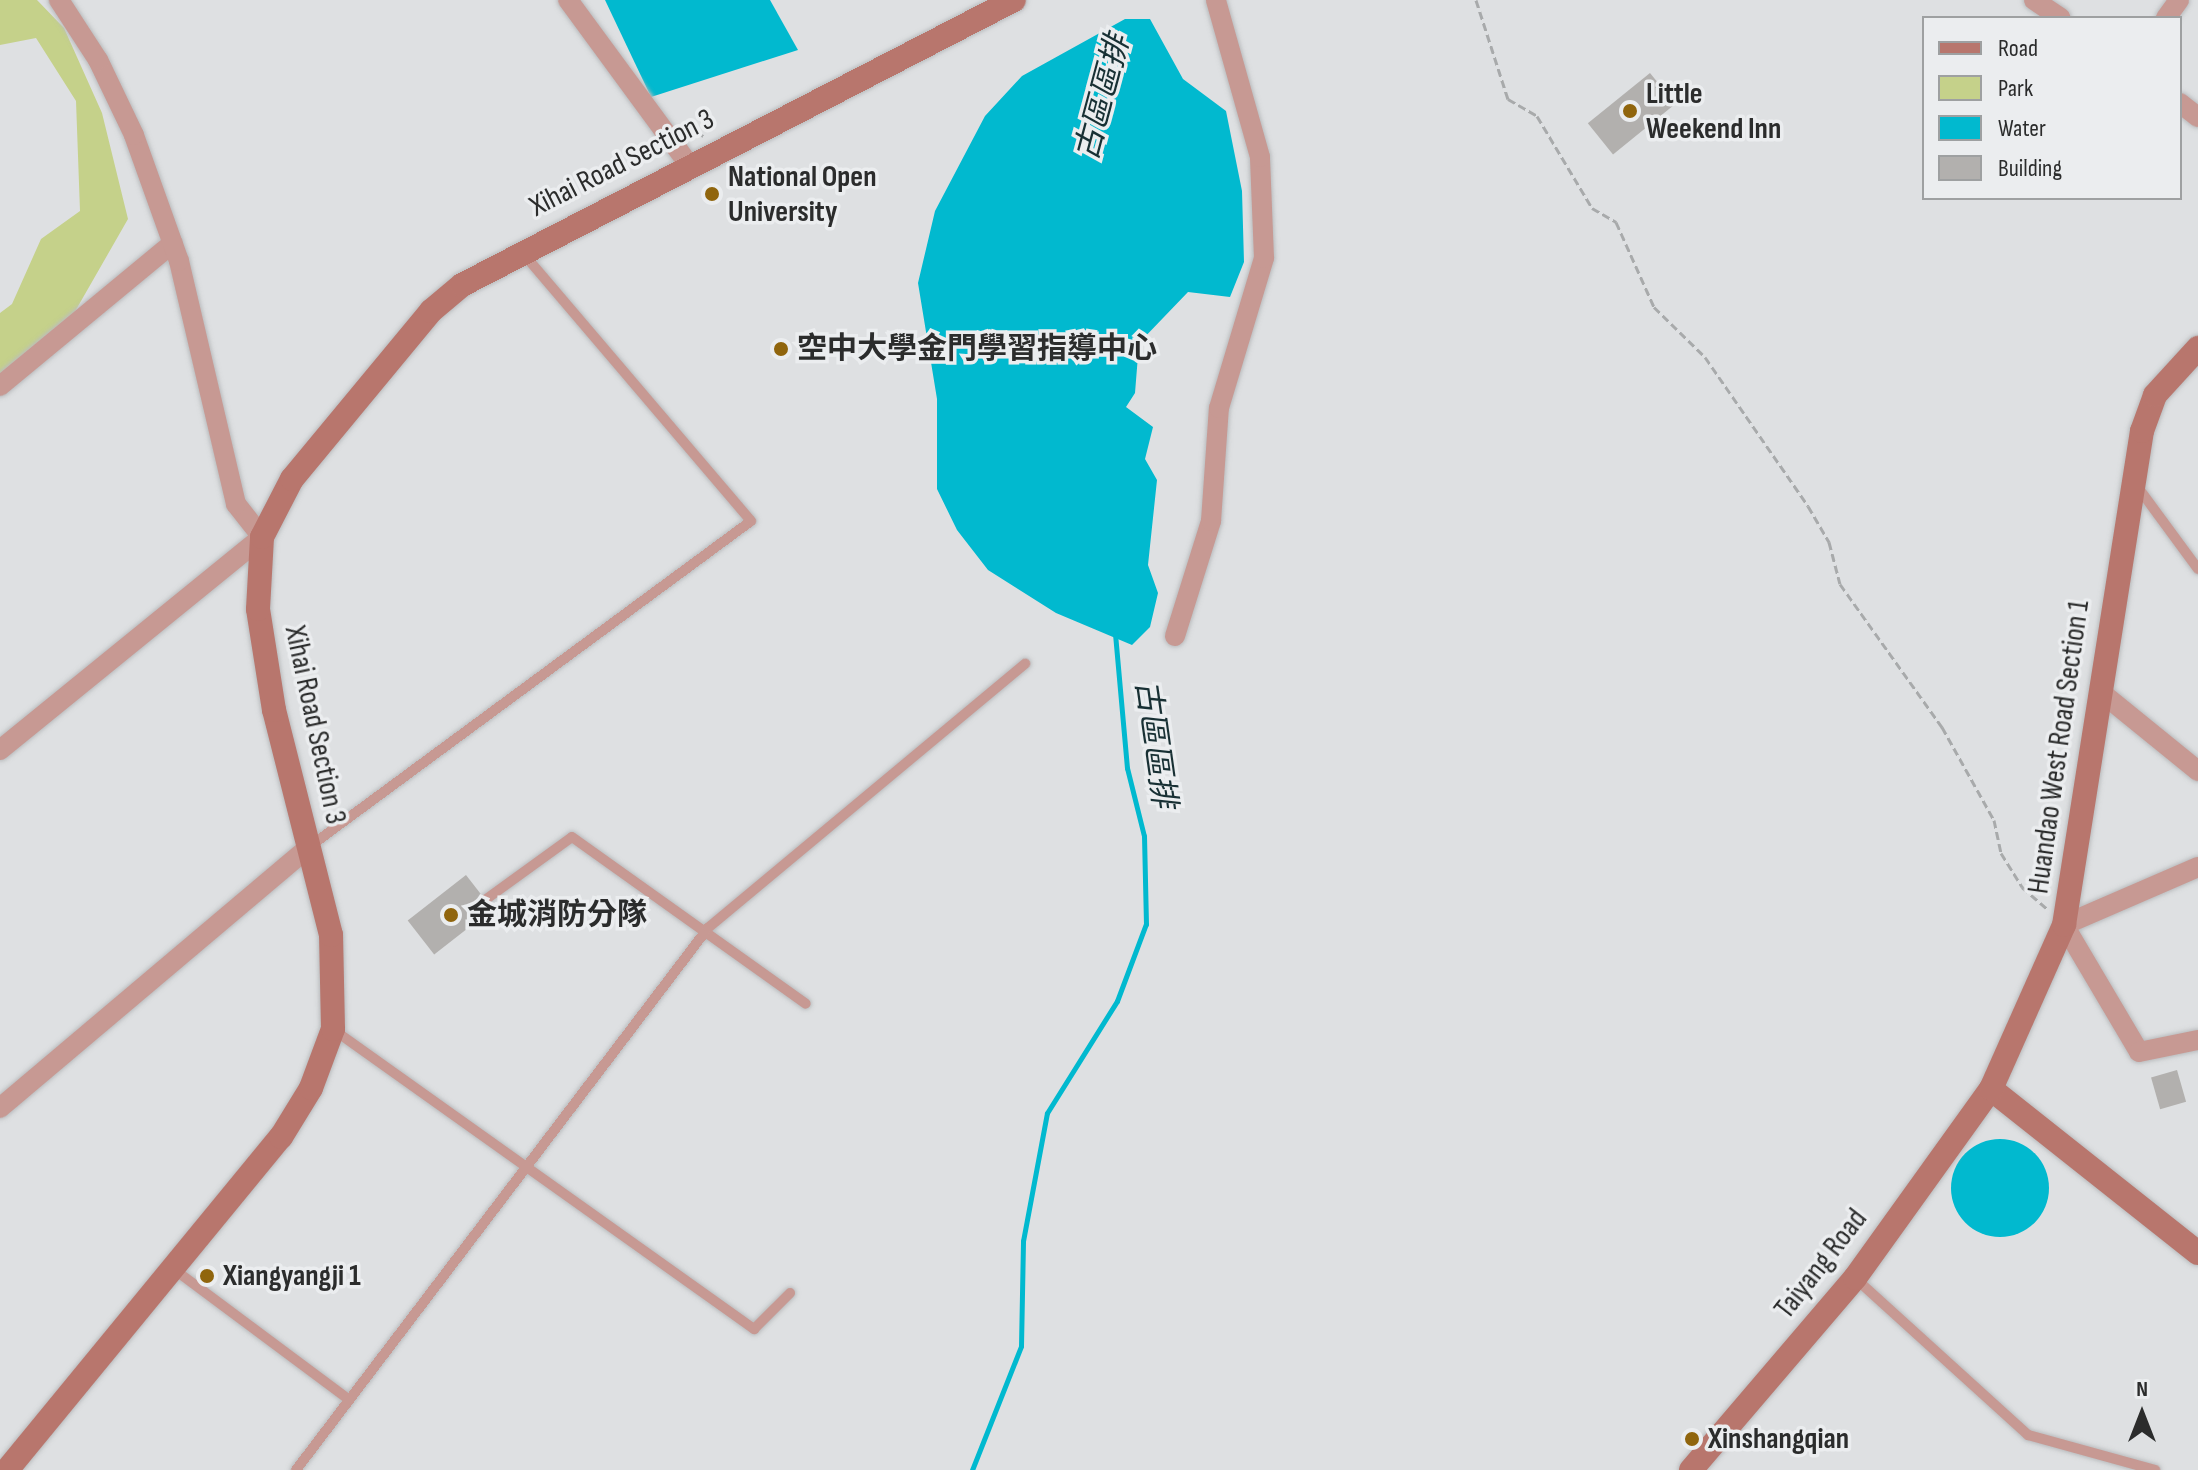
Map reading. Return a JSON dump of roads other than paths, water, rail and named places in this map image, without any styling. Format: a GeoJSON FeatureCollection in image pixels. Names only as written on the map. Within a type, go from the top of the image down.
{"type":"FeatureCollection","features":[{"type":"Feature","properties":{"kind":"main road","name":"Xihai Road Section 3"},"geometry":{"type":"LineString","coordinates":[[7,1470],[175,1270],[281,1137],[311,1088],[333,1029],[331,935],[262,643],[262,537],[292,479],[431,311],[520,249],[1014,0]]}},
{"type":"Feature","properties":{"kind":"main road","name":"Huandao West Road Section 1"},"geometry":{"type":"LineString","coordinates":[[1991,1089],[2064,925],[2102,693],[2132,478],[2155,395],[2198,348]]}},
{"type":"Feature","properties":{"kind":"main road"},"geometry":{"type":"LineString","coordinates":[[1991,1089],[2198,1253]]}},
{"type":"Feature","properties":{"kind":"main road","name":"Taiyang Road"},"geometry":{"type":"LineString","coordinates":[[1691,1470],[1855,1278],[1991,1089]]}},
{"type":"Feature","properties":{"kind":"street"},"geometry":{"type":"LineString","coordinates":[[0,750],[262,537],[236,504],[173,243],[134,135],[98,60],[59,0]]}},
{"type":"Feature","properties":{"kind":"street"},"geometry":{"type":"LineString","coordinates":[[568,0],[689,165]]}},
{"type":"Feature","properties":{"kind":"street"},"geometry":{"type":"LineString","coordinates":[[1175,636],[1211,521],[1219,408],[1264,258],[1260,157],[1216,0]]}},
{"type":"Feature","properties":{"kind":"street"},"geometry":{"type":"LineString","coordinates":[[2034,0],[2058,16]]}},
{"type":"Feature","properties":{"kind":"street"},"geometry":{"type":"LineString","coordinates":[[2182,105],[2198,117]]}},
{"type":"Feature","properties":{"kind":"street"},"geometry":{"type":"LineString","coordinates":[[0,386],[173,243]]}},
{"type":"Feature","properties":{"kind":"street"},"geometry":{"type":"LineString","coordinates":[[2102,693],[2198,771]]}},
{"type":"Feature","properties":{"kind":"street"},"geometry":{"type":"LineString","coordinates":[[0,1108],[309,847]]}},
{"type":"Feature","properties":{"kind":"street"},"geometry":{"type":"LineString","coordinates":[[2198,867],[2064,925],[2139,1052],[2198,1040]]}},
{"type":"Feature","properties":{"kind":"lane"},"geometry":{"type":"LineString","coordinates":[[309,847],[751,521],[520,249]]}},
{"type":"Feature","properties":{"kind":"lane"},"geometry":{"type":"LineString","coordinates":[[2132,478],[2198,569]]}},
{"type":"Feature","properties":{"kind":"lane"},"geometry":{"type":"LineString","coordinates":[[296,1470],[708,928],[1025,664]]}},
{"type":"Feature","properties":{"kind":"lane"},"geometry":{"type":"LineString","coordinates":[[485,900],[572,837],[708,928],[806,1004]]}},
{"type":"Feature","properties":{"kind":"lane"},"geometry":{"type":"LineString","coordinates":[[333,1029],[754,1329],[790,1293]]}},
{"type":"Feature","properties":{"kind":"lane"},"geometry":{"type":"LineString","coordinates":[[175,1270],[348,1399]]}},
{"type":"Feature","properties":{"kind":"lane"},"geometry":{"type":"LineString","coordinates":[[1855,1278],[2028,1435],[2155,1470]]}},
{"type":"Feature","properties":{"kind":"water"},"geometry":{"type":"Polygon","coordinates":[[[605,0],[770,0],[798,50],[651,97],[605,0]]]}},
{"type":"Feature","properties":{"kind":"water"},"geometry":{"type":"Polygon","coordinates":[[[1125,19],[1150,19],[1183,79],[1226,111],[1242,191],[1244,262],[1230,297],[1188,292],[1139,343],[1135,393],[1126,407],[1153,427],[1145,459],[1157,480],[1148,565],[1158,593],[1150,627],[1132,645],[1056,613],[988,570],[957,530],[937,489],[937,399],[918,283],[935,211],[985,116],[1022,76],[1125,19]]]}},
{"type":"Feature","properties":{"kind":"water"},"geometry":{"type":"Polygon","coordinates":[[[2000,1139],[2019,1142],[2035,1153],[2046,1169],[2049,1188],[2046,1207],[2035,1223],[2019,1234],[2000,1237],[1981,1234],[1965,1223],[1954,1207],[1951,1188],[1954,1169],[1965,1153],[1981,1142],[2000,1139]]]}},
{"type":"Feature","properties":{"kind":"waterway","name":"古區區排"},"geometry":{"type":"LineString","coordinates":[[972,1470],[1021,1346],[1023,1241],[1047,1113],[1117,1001],[1146,924],[1144,836],[1127,768],[1115,634]]}},
{"type":"Feature","properties":{"kind":"place","name":"Little Weekend Inn"},"geometry":{"type":"Point","coordinates":[1630,111]}},
{"type":"Feature","properties":{"kind":"place","name":"National Open University"},"geometry":{"type":"Point","coordinates":[712,194]}},
{"type":"Feature","properties":{"kind":"place","name":"空中大學金門學習指導中心"},"geometry":{"type":"Point","coordinates":[781,349]}},
{"type":"Feature","properties":{"kind":"place","name":"金城消防分隊"},"geometry":{"type":"Point","coordinates":[451,915]}},
{"type":"Feature","properties":{"kind":"place","name":"Xiangyangji 1"},"geometry":{"type":"Point","coordinates":[207,1276]}},
{"type":"Feature","properties":{"kind":"place","name":"Xinshangqian"},"geometry":{"type":"Point","coordinates":[1692,1439]}}]}
